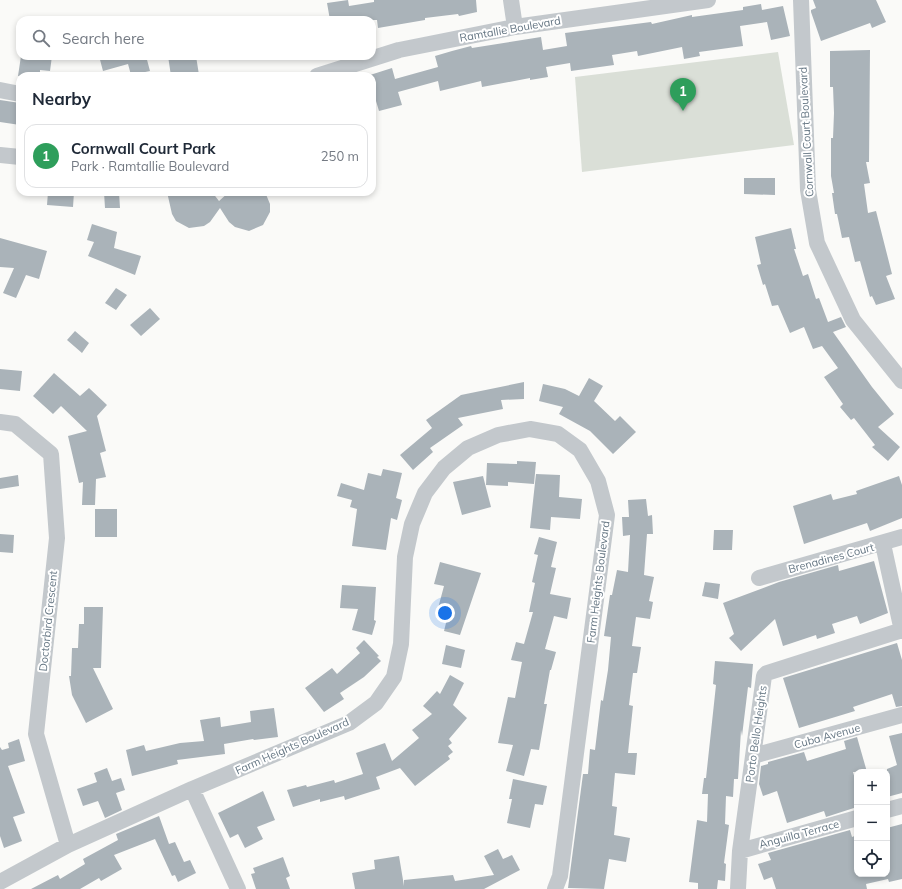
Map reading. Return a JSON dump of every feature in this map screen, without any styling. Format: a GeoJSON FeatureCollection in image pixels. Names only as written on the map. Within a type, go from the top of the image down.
{"type":"FeatureCollection","features":[{"type":"Feature","properties":{"kind":"street"},"geometry":{"type":"LineString","coordinates":[[511,0],[515,27]]}},
{"type":"Feature","properties":{"kind":"street","name":"Ramtallie Boulevard"},"geometry":{"type":"LineString","coordinates":[[376,57],[399,50],[515,27],[708,0]]}},
{"type":"Feature","properties":{"kind":"street","name":"Cornwall Court Boulevard"},"geometry":{"type":"LineString","coordinates":[[801,0],[808,190],[817,243],[853,320],[902,381]]}},
{"type":"Feature","properties":{"kind":"street","name":"Ramtallie Boulevard"},"geometry":{"type":"LineString","coordinates":[[330,72],[367,60]]}},
{"type":"Feature","properties":{"kind":"street"},"geometry":{"type":"LineString","coordinates":[[0,90],[16,93]]}},
{"type":"Feature","properties":{"kind":"street"},"geometry":{"type":"LineString","coordinates":[[0,155],[16,157]]}},
{"type":"Feature","properties":{"kind":"street","name":"Doctorbird Crescent"},"geometry":{"type":"LineString","coordinates":[[0,422],[15,424],[50,454],[57,538],[36,734],[68,845]]}},
{"type":"Feature","properties":{"kind":"street","name":"Farm Heights Boulevard"},"geometry":{"type":"LineString","coordinates":[[0,882],[68,845],[192,789],[349,723],[376,703],[394,677],[401,644],[405,557],[412,524],[425,493],[444,468],[468,448],[498,435],[530,429],[558,434],[580,450],[598,481],[607,515],[560,876],[555,889]]}},
{"type":"Feature","properties":{"kind":"street","name":"Brenadines Court"},"geometry":{"type":"LineString","coordinates":[[759,578],[883,544],[902,537]]}},
{"type":"Feature","properties":{"kind":"street"},"geometry":{"type":"LineString","coordinates":[[883,544],[902,631]]}},
{"type":"Feature","properties":{"kind":"street","name":"Porto Bello Heights"},"geometry":{"type":"LineString","coordinates":[[738,889],[740,851],[764,676],[767,673],[902,631]]}},
{"type":"Feature","properties":{"kind":"street","name":"Cuba Avenue"},"geometry":{"type":"LineString","coordinates":[[753,756],[902,715]]}},
{"type":"Feature","properties":{"kind":"street"},"geometry":{"type":"LineString","coordinates":[[192,789],[238,889]]}},
{"type":"Feature","properties":{"kind":"street"},"geometry":{"type":"LineString","coordinates":[[890,809],[902,806]]}},
{"type":"Feature","properties":{"kind":"street","name":"Anguilla Terrace"},"geometry":{"type":"LineString","coordinates":[[740,851],[854,819]]}},
{"type":"Feature","properties":{"kind":"shaded area"},"geometry":{"type":"Polygon","coordinates":[[[778,52],[794,145],[582,172],[575,77],[778,52]]]}},
{"type":"Feature","properties":{"kind":"building"},"geometry":{"type":"Polygon","coordinates":[[[348,0],[349,6],[374,2],[374,0],[476,0],[477,12],[459,16],[458,14],[425,18],[425,20],[378,28],[376,16],[329,16],[327,3],[348,0]]]}},
{"type":"Feature","properties":{"kind":"building"},"geometry":{"type":"Polygon","coordinates":[[[813,0],[876,0],[886,22],[872,28],[870,23],[821,41],[811,12],[811,10],[816,8],[813,0]]]}},
{"type":"Feature","properties":{"kind":"building"},"geometry":{"type":"Polygon","coordinates":[[[761,4],[762,10],[783,6],[790,36],[771,40],[767,22],[740,26],[743,46],[699,52],[700,56],[684,59],[682,47],[638,56],[637,51],[612,55],[614,65],[571,71],[570,63],[546,67],[548,77],[530,80],[530,78],[482,87],[481,81],[440,91],[438,81],[398,92],[402,105],[379,111],[376,101],[376,73],[392,68],[395,79],[438,67],[435,56],[471,46],[472,48],[541,37],[543,50],[567,46],[565,33],[651,22],[652,24],[692,15],[692,17],[743,10],[743,7],[761,4]]]}},
{"type":"Feature","properties":{"kind":"building"},"geometry":{"type":"Polygon","coordinates":[[[870,50],[869,162],[866,162],[870,183],[864,184],[868,213],[876,211],[892,274],[886,276],[895,299],[876,305],[872,296],[870,297],[860,261],[855,262],[849,237],[842,238],[837,214],[835,214],[832,193],[834,193],[831,176],[831,138],[833,138],[834,113],[833,87],[830,87],[830,51],[870,50]]]}},
{"type":"Feature","properties":{"kind":"building"},"geometry":{"type":"Polygon","coordinates":[[[20,60],[51,60],[50,71],[40,70],[40,72],[19,72],[20,60]]]}},
{"type":"Feature","properties":{"kind":"building"},"geometry":{"type":"Polygon","coordinates":[[[100,60],[147,60],[150,71],[130,72],[128,64],[103,71],[100,60]]]}},
{"type":"Feature","properties":{"kind":"building"},"geometry":{"type":"Polygon","coordinates":[[[169,60],[197,60],[199,72],[170,72],[169,60]]]}},
{"type":"Feature","properties":{"kind":"building"},"geometry":{"type":"Polygon","coordinates":[[[0,100],[16,102],[16,124],[0,122],[0,100]]]}},
{"type":"Feature","properties":{"kind":"building"},"geometry":{"type":"Polygon","coordinates":[[[744,178],[775,178],[775,195],[744,194],[744,178]]]}},
{"type":"Feature","properties":{"kind":"building"},"geometry":{"type":"Polygon","coordinates":[[[48,196],[74,196],[73,207],[47,205],[48,196]]]}},
{"type":"Feature","properties":{"kind":"building"},"geometry":{"type":"Polygon","coordinates":[[[104,196],[119,196],[120,208],[105,208],[104,196]]]}},
{"type":"Feature","properties":{"kind":"building"},"geometry":{"type":"Polygon","coordinates":[[[168,196],[215,196],[219,201],[225,196],[267,196],[270,204],[270,212],[263,225],[249,231],[235,227],[229,222],[220,208],[210,222],[204,226],[189,228],[176,221],[172,214],[168,196]]]}},
{"type":"Feature","properties":{"kind":"building"},"geometry":{"type":"Polygon","coordinates":[[[92,224],[117,232],[114,248],[141,256],[135,275],[88,256],[94,242],[87,240],[92,224]]]}},
{"type":"Feature","properties":{"kind":"building"},"geometry":{"type":"Polygon","coordinates":[[[791,228],[796,249],[794,249],[803,276],[808,274],[816,299],[819,298],[828,322],[841,317],[846,327],[833,332],[872,387],[894,414],[878,427],[900,447],[888,461],[872,447],[875,445],[854,418],[851,420],[840,407],[843,404],[824,377],[838,368],[822,346],[813,349],[804,327],[790,333],[778,305],[772,306],[765,284],[763,285],[757,265],[761,264],[755,237],[791,228]]]}},
{"type":"Feature","properties":{"kind":"building"},"geometry":{"type":"Polygon","coordinates":[[[0,238],[47,251],[39,279],[26,275],[16,298],[3,293],[14,268],[0,267],[0,238]]]}},
{"type":"Feature","properties":{"kind":"building"},"geometry":{"type":"Polygon","coordinates":[[[116,288],[127,295],[116,310],[105,303],[116,288]]]}},
{"type":"Feature","properties":{"kind":"building"},"geometry":{"type":"Polygon","coordinates":[[[150,308],[160,319],[141,336],[130,325],[150,308]]]}},
{"type":"Feature","properties":{"kind":"building"},"geometry":{"type":"Polygon","coordinates":[[[75,331],[89,343],[82,353],[67,340],[75,331]]]}},
{"type":"Feature","properties":{"kind":"building"},"geometry":{"type":"Polygon","coordinates":[[[0,369],[22,371],[20,391],[0,389],[0,369]]]}},
{"type":"Feature","properties":{"kind":"building"},"geometry":{"type":"Polygon","coordinates":[[[54,373],[80,396],[89,388],[107,405],[97,416],[106,451],[100,453],[106,477],[96,479],[95,505],[82,505],[83,482],[79,483],[68,436],[87,431],[61,406],[53,414],[33,396],[54,373]]]}},
{"type":"Feature","properties":{"kind":"building"},"geometry":{"type":"Polygon","coordinates":[[[589,378],[603,386],[594,401],[615,421],[620,416],[636,432],[613,454],[590,431],[559,414],[563,407],[539,401],[543,384],[565,389],[579,396],[589,378]]]}},
{"type":"Feature","properties":{"kind":"building"},"geometry":{"type":"Polygon","coordinates":[[[524,382],[524,399],[501,400],[503,409],[458,418],[463,425],[430,448],[433,452],[413,470],[400,455],[432,428],[426,420],[461,395],[524,382]]]}},
{"type":"Feature","properties":{"kind":"building"},"geometry":{"type":"Polygon","coordinates":[[[517,461],[536,462],[534,484],[508,482],[508,486],[486,485],[487,463],[517,464],[517,461]]]}},
{"type":"Feature","properties":{"kind":"building"},"geometry":{"type":"Polygon","coordinates":[[[383,469],[402,473],[396,498],[402,500],[397,520],[391,518],[386,550],[352,546],[357,509],[350,507],[352,500],[337,496],[341,483],[364,490],[368,473],[381,476],[383,469]]]}},
{"type":"Feature","properties":{"kind":"building"},"geometry":{"type":"Polygon","coordinates":[[[536,474],[560,475],[559,497],[582,499],[580,519],[551,517],[550,530],[530,528],[536,474]]]}},
{"type":"Feature","properties":{"kind":"building"},"geometry":{"type":"Polygon","coordinates":[[[18,475],[19,486],[0,489],[0,478],[18,475]]]}},
{"type":"Feature","properties":{"kind":"building"},"geometry":{"type":"Polygon","coordinates":[[[483,476],[491,507],[462,515],[453,482],[483,476]]]}},
{"type":"Feature","properties":{"kind":"building"},"geometry":{"type":"Polygon","coordinates":[[[899,476],[902,485],[902,518],[870,531],[867,523],[804,544],[793,506],[831,494],[833,500],[857,494],[856,491],[899,476]]]}},
{"type":"Feature","properties":{"kind":"building"},"geometry":{"type":"Polygon","coordinates":[[[646,499],[648,516],[652,515],[653,534],[647,534],[644,575],[654,577],[649,601],[653,602],[650,619],[636,617],[632,646],[641,647],[637,673],[633,673],[629,705],[633,706],[628,753],[637,753],[635,775],[615,773],[612,806],[617,807],[614,835],[630,838],[626,862],[609,859],[604,889],[568,888],[583,774],[588,774],[590,749],[595,750],[601,700],[603,701],[608,670],[611,637],[604,636],[610,595],[612,595],[617,570],[628,572],[630,535],[623,536],[622,517],[629,517],[628,500],[646,499]]]}},
{"type":"Feature","properties":{"kind":"building"},"geometry":{"type":"Polygon","coordinates":[[[95,509],[117,509],[117,537],[95,537],[95,509]]]}},
{"type":"Feature","properties":{"kind":"building"},"geometry":{"type":"Polygon","coordinates":[[[714,530],[733,530],[732,550],[713,550],[714,530]]]}},
{"type":"Feature","properties":{"kind":"building"},"geometry":{"type":"Polygon","coordinates":[[[0,534],[14,535],[13,553],[0,552],[0,534]]]}},
{"type":"Feature","properties":{"kind":"building"},"geometry":{"type":"Polygon","coordinates":[[[539,537],[557,542],[551,567],[556,568],[550,594],[571,598],[567,619],[554,616],[545,649],[556,652],[550,670],[544,704],[547,704],[539,750],[531,749],[524,776],[506,771],[513,745],[498,743],[508,697],[515,698],[522,662],[511,660],[516,642],[524,644],[533,612],[529,612],[535,583],[532,582],[538,555],[534,554],[539,537]]]}},
{"type":"Feature","properties":{"kind":"building"},"geometry":{"type":"Polygon","coordinates":[[[874,561],[888,613],[860,624],[857,616],[832,624],[835,633],[817,639],[816,635],[783,646],[775,619],[741,651],[729,638],[734,634],[723,603],[779,582],[838,565],[839,571],[874,561]]]}},
{"type":"Feature","properties":{"kind":"building"},"geometry":{"type":"Polygon","coordinates":[[[440,562],[481,573],[460,635],[444,631],[448,615],[437,612],[444,586],[434,584],[440,562]]]}},
{"type":"Feature","properties":{"kind":"building"},"geometry":{"type":"Polygon","coordinates":[[[705,582],[720,584],[718,599],[702,596],[705,582]]]}},
{"type":"Feature","properties":{"kind":"building"},"geometry":{"type":"Polygon","coordinates":[[[342,585],[376,587],[374,620],[376,621],[372,635],[352,630],[358,609],[340,608],[342,585]]]}},
{"type":"Feature","properties":{"kind":"building"},"geometry":{"type":"Polygon","coordinates":[[[84,607],[103,607],[101,668],[93,668],[113,709],[86,723],[72,695],[69,676],[71,676],[72,648],[78,648],[79,624],[84,624],[84,607]]]}},
{"type":"Feature","properties":{"kind":"building"},"geometry":{"type":"Polygon","coordinates":[[[364,640],[379,656],[377,657],[381,661],[364,677],[340,693],[344,699],[324,712],[305,688],[332,668],[337,674],[360,653],[356,648],[364,640]]]}},
{"type":"Feature","properties":{"kind":"building"},"geometry":{"type":"Polygon","coordinates":[[[897,643],[902,660],[902,706],[896,707],[892,694],[853,707],[855,711],[799,728],[783,678],[897,643]]]}},
{"type":"Feature","properties":{"kind":"building"},"geometry":{"type":"Polygon","coordinates":[[[446,645],[465,650],[461,668],[442,664],[446,645]]]}},
{"type":"Feature","properties":{"kind":"building"},"geometry":{"type":"Polygon","coordinates":[[[715,661],[753,664],[751,688],[748,687],[742,736],[741,730],[738,779],[734,779],[733,797],[726,796],[725,824],[729,825],[724,863],[726,864],[725,881],[718,880],[717,889],[698,889],[698,883],[689,882],[697,820],[707,822],[708,794],[702,794],[704,778],[706,778],[716,685],[713,684],[715,661]]]}},
{"type":"Feature","properties":{"kind":"building"},"geometry":{"type":"Polygon","coordinates":[[[450,675],[464,683],[453,705],[467,718],[449,739],[452,743],[448,746],[453,752],[448,756],[450,759],[415,786],[400,768],[376,777],[380,789],[345,800],[344,796],[320,802],[320,799],[293,807],[287,790],[306,785],[307,787],[334,780],[335,783],[363,774],[356,753],[385,743],[392,761],[419,738],[412,730],[432,714],[423,706],[437,691],[440,694],[450,675]]]}},
{"type":"Feature","properties":{"kind":"building"},"geometry":{"type":"Polygon","coordinates":[[[274,708],[278,737],[253,739],[224,744],[225,754],[177,760],[178,764],[132,776],[126,750],[144,745],[146,751],[180,743],[204,741],[200,720],[220,717],[221,727],[251,722],[250,711],[274,708]]]}},
{"type":"Feature","properties":{"kind":"building"},"geometry":{"type":"Polygon","coordinates":[[[902,733],[902,793],[890,796],[890,769],[887,769],[897,765],[889,736],[902,733]]]}},
{"type":"Feature","properties":{"kind":"building"},"geometry":{"type":"Polygon","coordinates":[[[857,737],[866,769],[854,769],[853,772],[854,808],[826,817],[824,811],[787,823],[777,791],[763,796],[759,784],[761,766],[768,764],[768,762],[804,752],[807,761],[846,749],[844,741],[857,737]]]}},
{"type":"Feature","properties":{"kind":"building"},"geometry":{"type":"Polygon","coordinates":[[[19,739],[25,761],[8,766],[25,813],[13,817],[22,841],[4,848],[0,836],[0,747],[2,750],[9,748],[8,743],[19,739]]]}},
{"type":"Feature","properties":{"kind":"building"},"geometry":{"type":"Polygon","coordinates":[[[107,768],[112,781],[121,778],[125,790],[116,793],[122,810],[105,818],[98,801],[83,806],[77,789],[97,782],[94,773],[107,768]]]}},
{"type":"Feature","properties":{"kind":"building"},"geometry":{"type":"Polygon","coordinates":[[[513,779],[547,786],[543,805],[535,804],[530,828],[507,823],[512,799],[509,799],[513,779]]]}},
{"type":"Feature","properties":{"kind":"building"},"geometry":{"type":"Polygon","coordinates":[[[263,791],[275,820],[257,827],[263,839],[245,848],[238,834],[230,838],[218,813],[263,791]]]}},
{"type":"Feature","properties":{"kind":"building"},"geometry":{"type":"Polygon","coordinates":[[[159,816],[169,844],[175,842],[184,862],[190,860],[196,873],[178,882],[175,875],[172,876],[155,839],[114,855],[122,869],[101,881],[99,878],[80,889],[31,889],[58,875],[60,879],[85,864],[83,859],[118,840],[116,834],[159,816]]]}},
{"type":"Feature","properties":{"kind":"building"},"geometry":{"type":"Polygon","coordinates":[[[902,824],[902,879],[889,882],[888,879],[866,884],[867,889],[776,889],[772,877],[764,880],[758,864],[771,860],[768,853],[850,830],[852,837],[854,836],[854,877],[890,877],[890,827],[902,824]]]}},
{"type":"Feature","properties":{"kind":"building"},"geometry":{"type":"Polygon","coordinates":[[[498,849],[503,859],[512,855],[520,870],[484,889],[355,889],[352,873],[375,869],[374,860],[399,856],[404,886],[404,880],[453,875],[455,881],[494,875],[484,856],[498,849]]]}},
{"type":"Feature","properties":{"kind":"building"},"geometry":{"type":"Polygon","coordinates":[[[283,857],[290,876],[286,878],[290,889],[256,889],[251,874],[255,873],[253,868],[283,857]]]}},
{"type":"Feature","properties":{"kind":"place","name":"Cornwall Court Park"},"geometry":{"type":"Point","coordinates":[683,111]}}]}
